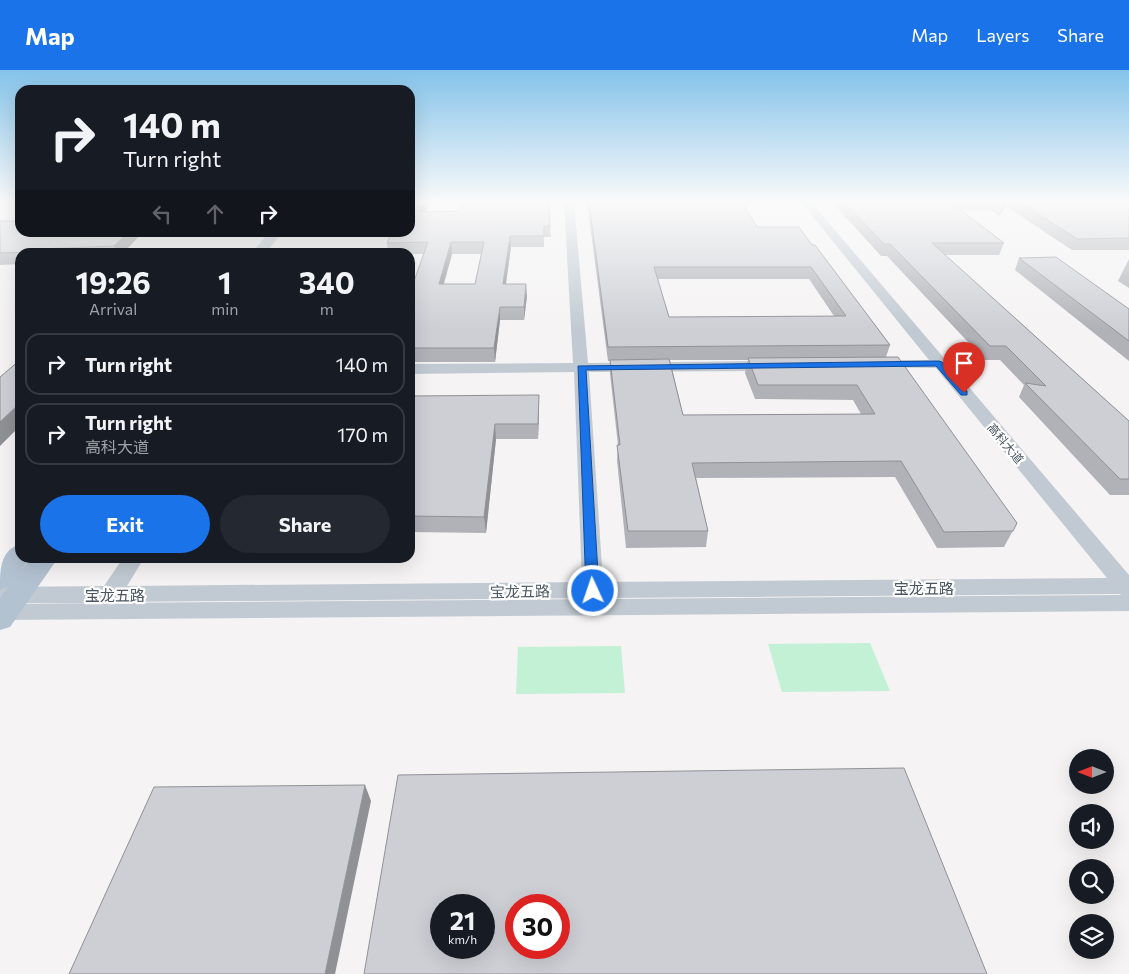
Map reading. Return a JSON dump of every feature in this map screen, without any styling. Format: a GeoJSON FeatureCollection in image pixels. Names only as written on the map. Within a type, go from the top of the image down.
{"type":"FeatureCollection","features":[{"type":"Feature","properties":{"kind":"main road"},"geometry":{"type":"LineString","coordinates":[[4,602],[17,563]]}},
{"type":"Feature","properties":{"kind":"main road"},"geometry":{"type":"LineString","coordinates":[[4,602],[40,563]]}},
{"type":"Feature","properties":{"kind":"street"},"geometry":{"type":"LineString","coordinates":[[572,244],[593,591]]}},
{"type":"Feature","properties":{"kind":"street","name":"高科大道"},"geometry":{"type":"LineString","coordinates":[[841,244],[1128,591]]}},
{"type":"Feature","properties":{"kind":"street"},"geometry":{"type":"LineString","coordinates":[[859,365],[939,364]]}},
{"type":"Feature","properties":{"kind":"street"},"geometry":{"type":"LineString","coordinates":[[415,369],[790,365]]}},
{"type":"Feature","properties":{"kind":"street"},"geometry":{"type":"LineString","coordinates":[[110,595],[129,563]]}},
{"type":"Feature","properties":{"kind":"street","name":"宝龙五路"},"geometry":{"type":"LineString","coordinates":[[4,602],[110,595],[593,591],[1128,591]]}},
{"type":"Feature","properties":{"kind":"street","name":"宝龙五路"},"geometry":{"type":"LineString","coordinates":[[4,602],[1128,591]]}},
{"type":"Feature","properties":{"kind":"green space"},"geometry":{"type":"Polygon","coordinates":[[[870,643],[890,691],[782,692],[768,644],[870,643]]]}},
{"type":"Feature","properties":{"kind":"green space"},"geometry":{"type":"Polygon","coordinates":[[[621,646],[625,693],[516,694],[518,647],[621,646]]]}},
{"type":"Feature","properties":{"kind":"building"},"geometry":{"type":"Polygon","coordinates":[[[0,244],[116,244],[114,246],[63,248],[15,248],[15,253],[0,253],[0,244]]]}},
{"type":"Feature","properties":{"kind":"building"},"geometry":{"type":"Polygon","coordinates":[[[427,244],[450,244],[439,284],[475,284],[484,244],[509,244],[503,284],[526,284],[524,307],[500,307],[494,348],[415,348],[415,278],[427,244]]]}},
{"type":"Feature","properties":{"kind":"building"},"geometry":{"type":"Polygon","coordinates":[[[595,244],[815,245],[890,345],[608,347],[595,244]],[[654,267],[669,317],[846,316],[811,267],[654,267]]]}},
{"type":"Feature","properties":{"kind":"building"},"geometry":{"type":"Polygon","coordinates":[[[890,244],[933,244],[1129,421],[1129,479],[1120,479],[1025,383],[1046,386],[1006,346],[990,346],[890,244]]]}},
{"type":"Feature","properties":{"kind":"building"},"geometry":{"type":"Polygon","coordinates":[[[1056,257],[1129,309],[1129,341],[1019,258],[1056,257]]]}},
{"type":"Feature","properties":{"kind":"building"},"geometry":{"type":"Polygon","coordinates":[[[898,357],[1017,523],[1013,531],[944,532],[901,461],[692,463],[708,531],[628,531],[617,445],[620,445],[610,360],[669,359],[683,415],[875,414],[857,385],[758,385],[748,358],[898,357]]]}},
{"type":"Feature","properties":{"kind":"building"},"geometry":{"type":"Polygon","coordinates":[[[15,364],[15,408],[0,422],[0,377],[15,364]]]}},
{"type":"Feature","properties":{"kind":"building"},"geometry":{"type":"Polygon","coordinates":[[[539,395],[538,424],[495,424],[484,517],[415,516],[415,396],[539,395]]]}},
{"type":"Feature","properties":{"kind":"building"},"geometry":{"type":"Polygon","coordinates":[[[904,768],[987,974],[364,974],[398,775],[904,768]]]}},
{"type":"Feature","properties":{"kind":"building"},"geometry":{"type":"Polygon","coordinates":[[[365,785],[325,974],[69,974],[154,787],[365,785]]]}},
{"type":"Feature","properties":{"kind":"route"},"geometry":{"type":"LineString","coordinates":[[593,591],[581,368],[939,364],[964,393]]}}]}
